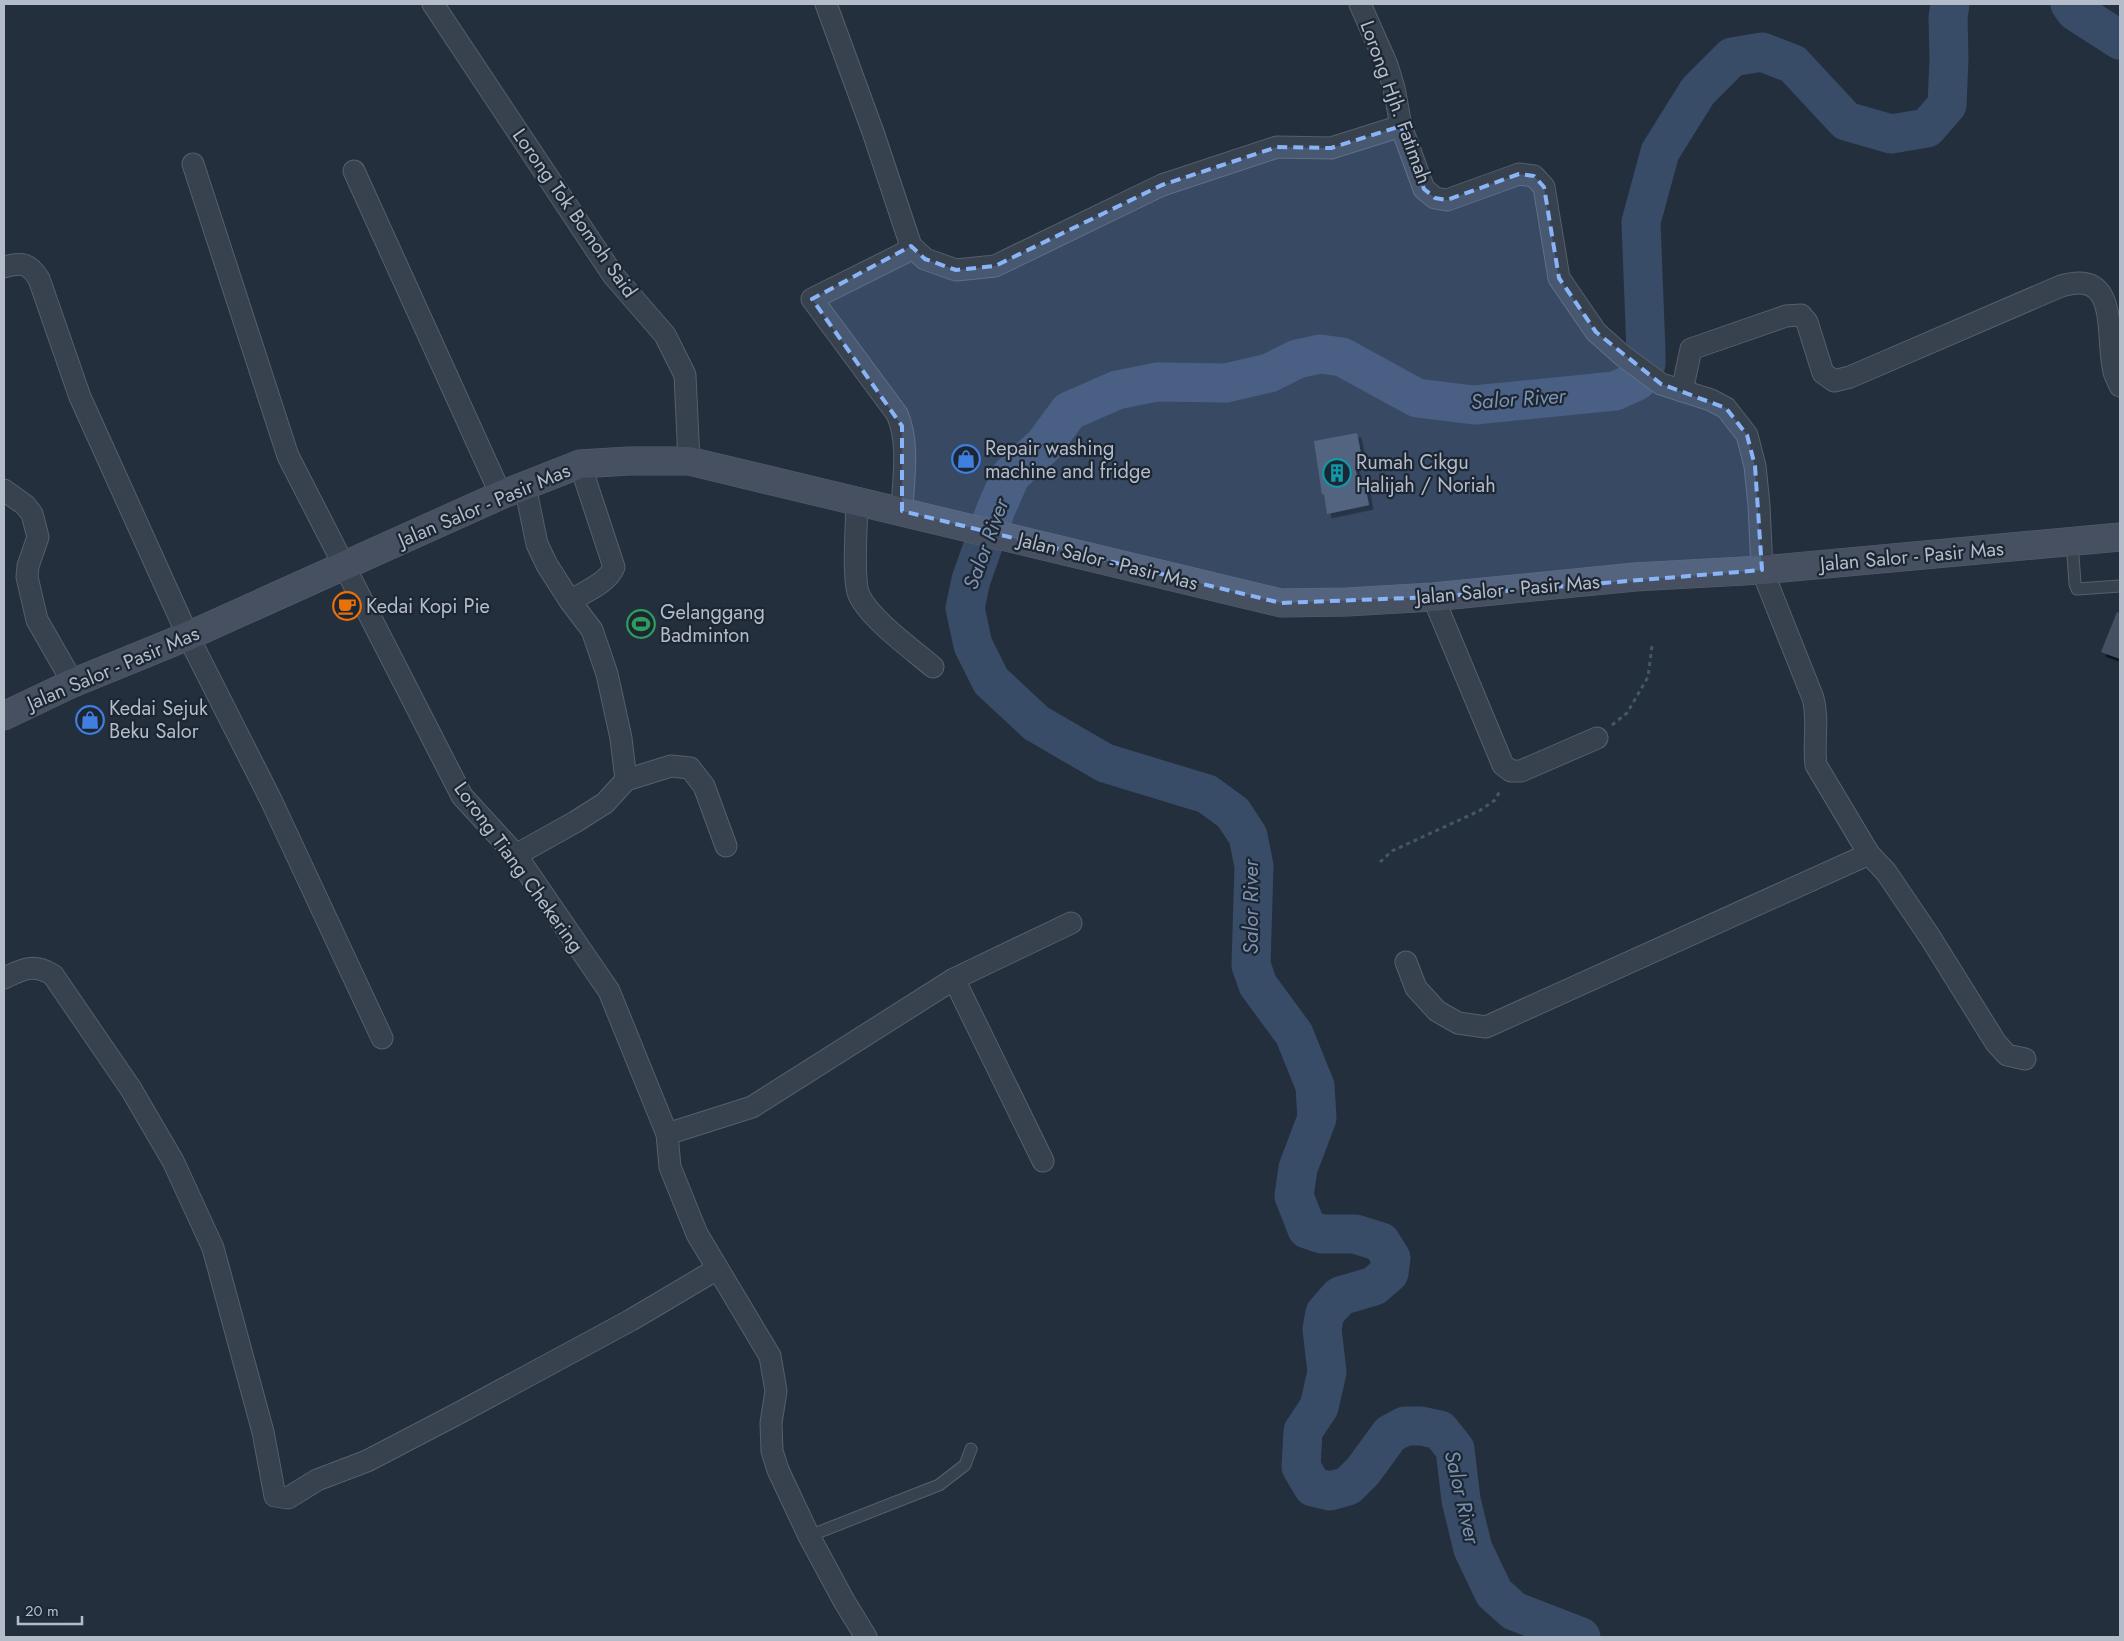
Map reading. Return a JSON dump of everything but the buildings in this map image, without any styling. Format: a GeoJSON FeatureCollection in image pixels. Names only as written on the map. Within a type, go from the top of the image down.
{"type":"FeatureCollection","features":[{"type":"Feature","properties":{"kind":"main road","name":"Jalan Salor - Pasir Mas"},"geometry":{"type":"LineString","coordinates":[[4,716],[73,683],[188,636],[513,491],[580,464],[629,461],[689,461],[1281,603],[1347,602],[1433,597],[1635,577],[1762,570],[2120,537]]}},
{"type":"Feature","properties":{"kind":"street","name":"Lorong Tok Bomoh Said"},"geometry":{"type":"LineString","coordinates":[[433,4],[613,275],[665,336],[685,375],[689,461]]}},
{"type":"Feature","properties":{"kind":"street"},"geometry":{"type":"LineString","coordinates":[[826,4],[873,132],[911,246],[925,260],[956,270],[995,266],[1162,185],[1277,147],[1331,148],[1401,126]]}},
{"type":"Feature","properties":{"kind":"street","name":"Lorong Hjh. Fatimah"},"geometry":{"type":"LineString","coordinates":[[1360,4],[1387,65],[1394,88],[1401,126],[1424,189],[1435,198],[1447,200],[1519,174],[1534,176],[1544,187],[1558,278],[1596,332],[1623,356],[1661,384],[1711,400],[1726,408],[1747,435],[1755,466],[1762,570],[1813,698],[1816,711],[1816,765],[1869,854],[1886,872],[1930,937],[1996,1043],[2007,1055],[2025,1059]]}},
{"type":"Feature","properties":{"kind":"street","name":"Lorong Tiang Chekering"},"geometry":{"type":"LineString","coordinates":[[193,164],[288,456],[462,796],[516,855],[609,991],[667,1134],[670,1167],[697,1234],[770,1356],[776,1391],[771,1423],[772,1451],[778,1470],[809,1536],[866,1637]]}},
{"type":"Feature","properties":{"kind":"street"},"geometry":{"type":"LineString","coordinates":[[354,172],[513,491],[547,565],[570,601],[592,630],[607,674],[625,757],[626,780]]}},
{"type":"Feature","properties":{"kind":"street"},"geometry":{"type":"LineString","coordinates":[[902,511],[904,453],[902,426],[897,414],[812,299],[904,253],[911,246]]}},
{"type":"Feature","properties":{"kind":"street"},"geometry":{"type":"LineString","coordinates":[[4,267],[16,264],[25,265],[32,269],[39,279],[80,397],[188,636],[271,800],[382,1038]]}},
{"type":"Feature","properties":{"kind":"street"},"geometry":{"type":"LineString","coordinates":[[1682,391],[1691,348],[1786,316],[1801,315],[1807,322],[1823,373],[1834,380],[1850,377],[2071,283],[2085,282],[2094,286],[2104,298],[2113,302],[2114,372],[2120,386]]}},
{"type":"Feature","properties":{"kind":"street"},"geometry":{"type":"LineString","coordinates":[[570,601],[605,579],[611,574],[614,567],[580,464]]}},
{"type":"Feature","properties":{"kind":"street"},"geometry":{"type":"LineString","coordinates":[[4,490],[25,505],[34,519],[38,537],[28,566],[27,577],[37,620],[73,683]]}},
{"type":"Feature","properties":{"kind":"street"},"geometry":{"type":"LineString","coordinates":[[857,500],[856,576],[858,594],[869,611],[933,667]]}},
{"type":"Feature","properties":{"kind":"street"},"geometry":{"type":"LineString","coordinates":[[1433,597],[1503,764],[1511,771],[1521,770],[1596,738]]}},
{"type":"Feature","properties":{"kind":"street"},"geometry":{"type":"LineString","coordinates":[[516,855],[575,822],[605,802],[626,780],[671,766],[690,768],[704,786],[726,846]]}},
{"type":"Feature","properties":{"kind":"street"},"geometry":{"type":"LineString","coordinates":[[1406,962],[1416,988],[1437,1011],[1458,1023],[1486,1027],[1869,854]]}},
{"type":"Feature","properties":{"kind":"street"},"geometry":{"type":"LineString","coordinates":[[667,1134],[752,1107],[954,979],[1071,923]]}},
{"type":"Feature","properties":{"kind":"street"},"geometry":{"type":"LineString","coordinates":[[4,978],[23,970],[40,968],[53,975],[131,1089],[173,1161],[213,1248],[262,1432],[274,1496],[288,1498],[317,1480],[366,1461],[622,1325],[717,1269]]}},
{"type":"Feature","properties":{"kind":"street"},"geometry":{"type":"LineString","coordinates":[[954,979],[1043,1160]]}},
{"type":"Feature","properties":{"kind":"lane"},"geometry":{"type":"LineString","coordinates":[[2072,541],[2077,589],[2120,586]]}},
{"type":"Feature","properties":{"kind":"lane"},"geometry":{"type":"LineString","coordinates":[[809,1536],[939,1485],[966,1465],[972,1450]]}},
{"type":"Feature","properties":{"kind":"path"},"geometry":{"type":"LineString","coordinates":[[1596,738],[1626,713],[1648,677],[1652,646]]}},
{"type":"Feature","properties":{"kind":"path"},"geometry":{"type":"LineString","coordinates":[[1380,862],[1392,851],[1479,811],[1495,800],[1511,771]]}},
{"type":"Feature","properties":{"kind":"highlighted area"},"geometry":{"type":"Polygon","coordinates":[[[1401,126],[1424,189],[1435,198],[1447,200],[1519,174],[1534,176],[1544,187],[1559,278],[1596,332],[1661,384],[1726,408],[1747,435],[1755,466],[1762,570],[1433,597],[1281,603],[902,511],[902,426],[812,299],[911,246],[925,259],[956,270],[995,266],[1162,185],[1277,147],[1331,148],[1401,126]]]}},
{"type":"Feature","properties":{"kind":"waterway","name":"Salor River"},"geometry":{"type":"LineString","coordinates":[[1581,1637],[1514,1611],[1494,1593],[1473,1549],[1461,1500],[1455,1449],[1440,1430],[1421,1426],[1405,1426],[1390,1434],[1363,1471],[1348,1486],[1330,1491],[1313,1487],[1301,1467],[1303,1431],[1319,1407],[1327,1372],[1322,1329],[1325,1313],[1340,1296],[1374,1286],[1389,1273],[1391,1258],[1381,1242],[1355,1234],[1322,1234],[1307,1229],[1294,1196],[1298,1168],[1317,1118],[1315,1086],[1294,1034],[1258,985],[1251,965],[1254,866],[1248,836],[1233,813],[1207,794],[1105,763],[1036,723],[991,681],[973,645],[965,608],[971,580],[996,509],[1011,475],[1044,445],[1069,411],[1117,390],[1157,382],[1226,383],[1269,373],[1297,359],[1320,354],[1342,357],[1417,398],[1474,405],[1615,391],[1637,381],[1646,364],[1641,222],[1660,152],[1698,91],[1732,57],[1762,52],[1793,64],[1846,121],[1891,134],[1927,128],[1947,105],[1948,18],[1950,4]]}},
{"type":"Feature","properties":{"kind":"waterway","name":"Salor River"},"geometry":{"type":"LineString","coordinates":[[2070,4],[2075,11],[2120,40]]}},
{"type":"Feature","properties":{"kind":"place","name":"Repair washing machine and fridge"},"geometry":{"type":"Point","coordinates":[966,459]}},
{"type":"Feature","properties":{"kind":"place","name":"Rumah Cikgu Halijah / Noriah"},"geometry":{"type":"Point","coordinates":[1337,473]}},
{"type":"Feature","properties":{"kind":"place","name":"Kedai Kopi Pie"},"geometry":{"type":"Point","coordinates":[347,606]}},
{"type":"Feature","properties":{"kind":"place","name":"Gelanggang Badminton"},"geometry":{"type":"Point","coordinates":[641,624]}},
{"type":"Feature","properties":{"kind":"place","name":"Kedai Sejuk Beku Salor"},"geometry":{"type":"Point","coordinates":[90,720]}}]}
